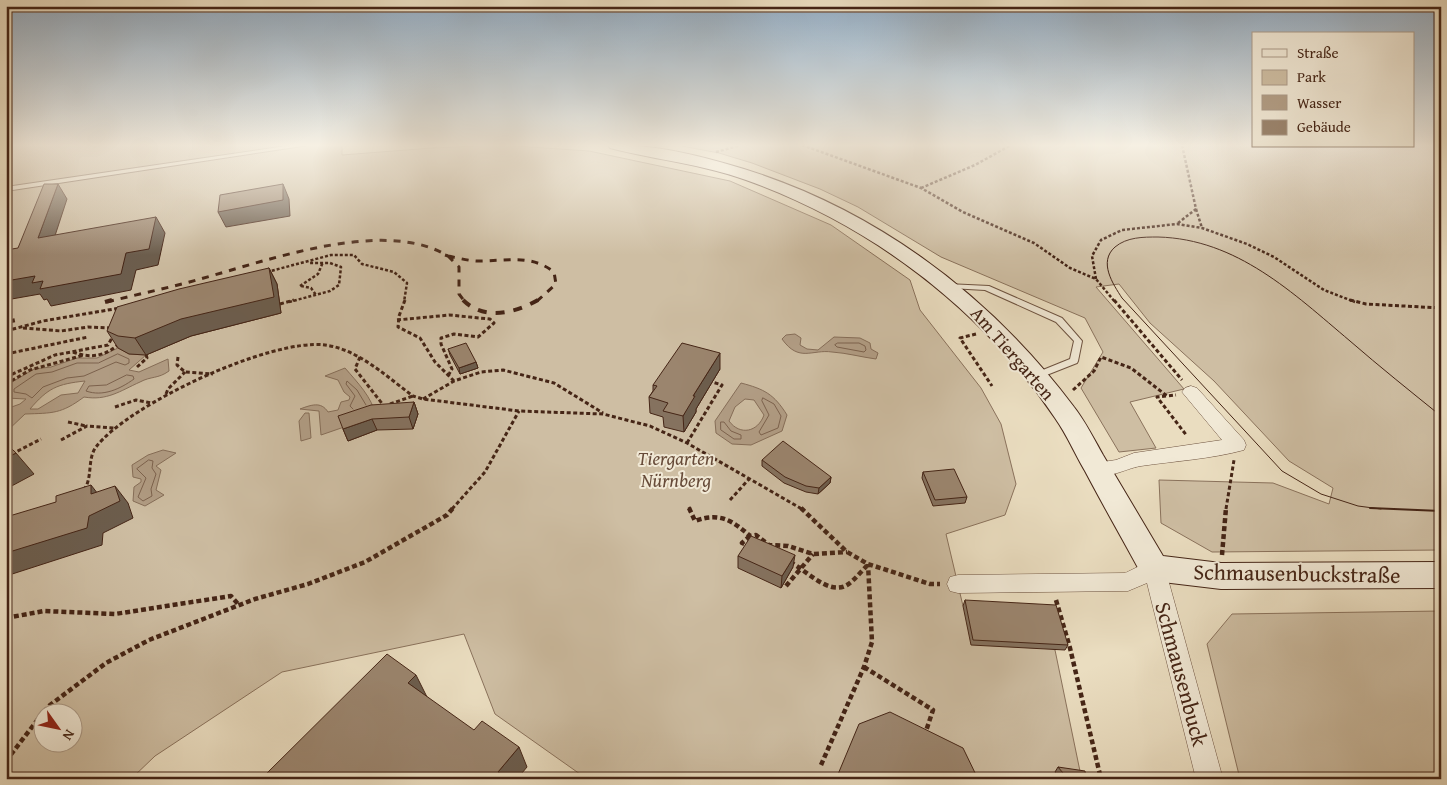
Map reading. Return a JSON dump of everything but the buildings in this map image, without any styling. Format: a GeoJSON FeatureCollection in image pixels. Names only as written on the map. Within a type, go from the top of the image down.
{"type":"FeatureCollection","features":[{"type":"Feature","properties":{"kind":"street","name":"Am Tiergarten"},"geometry":{"type":"LineString","coordinates":[[760,182],[794,193],[841,214],[889,241],[950,286],[980,313],[1036,376],[1066,414],[1154,568]]}},
{"type":"Feature","properties":{"kind":"street"},"geometry":{"type":"LineString","coordinates":[[1184,393],[1237,445]]}},
{"type":"Feature","properties":{"kind":"street"},"geometry":{"type":"LineString","coordinates":[[1096,469],[1119,468],[1134,460],[1237,445]]}},
{"type":"Feature","properties":{"kind":"street"},"geometry":{"type":"LineString","coordinates":[[958,584],[1128,582],[1154,568]]}},
{"type":"Feature","properties":{"kind":"street","name":"Schmausenbuckstraße"},"geometry":{"type":"LineString","coordinates":[[1154,568],[1221,576],[1441,575]]}},
{"type":"Feature","properties":{"kind":"street","name":"Schmausenbuck"},"geometry":{"type":"LineString","coordinates":[[1154,568],[1210,779]]}},
{"type":"Feature","properties":{"kind":"lane"},"geometry":{"type":"LineString","coordinates":[[6,189],[48,182]]}},
{"type":"Feature","properties":{"kind":"lane"},"geometry":{"type":"LineString","coordinates":[[49,188],[52,182]]}},
{"type":"Feature","properties":{"kind":"lane"},"geometry":{"type":"LineString","coordinates":[[950,286],[986,288],[1059,320],[1078,341],[1074,361],[1036,376]]}},
{"type":"Feature","properties":{"kind":"path"},"geometry":{"type":"LineString","coordinates":[[903,182],[921,188],[963,212],[1034,243],[1070,268],[1096,279],[1127,315],[1184,393],[1157,397],[1199,451]]}},
{"type":"Feature","properties":{"kind":"path"},"geometry":{"type":"LineString","coordinates":[[921,188],[936,182]]}},
{"type":"Feature","properties":{"kind":"path"},"geometry":{"type":"LineString","coordinates":[[1190,182],[1202,228]]}},
{"type":"Feature","properties":{"kind":"path"},"geometry":{"type":"LineString","coordinates":[[1177,224],[1196,209]]}},
{"type":"Feature","properties":{"kind":"path"},"geometry":{"type":"LineString","coordinates":[[1096,279],[1092,256],[1101,240],[1122,230],[1177,224],[1202,228],[1247,244],[1274,257],[1324,290],[1344,299],[1366,304],[1441,308]]}},
{"type":"Feature","properties":{"kind":"path"},"geometry":{"type":"LineString","coordinates":[[299,265],[331,255],[354,254],[362,264],[394,272],[407,283],[408,295],[397,320],[398,327],[420,338],[435,362],[454,381]]}},
{"type":"Feature","properties":{"kind":"path"},"geometry":{"type":"LineString","coordinates":[[316,295],[311,288],[300,286],[318,274],[323,262]]}},
{"type":"Feature","properties":{"kind":"path"},"geometry":{"type":"LineString","coordinates":[[262,273],[323,262],[341,267],[339,285],[330,291],[280,304]]}},
{"type":"Feature","properties":{"kind":"path"},"geometry":{"type":"LineString","coordinates":[[6,331],[43,321],[128,306]]}},
{"type":"Feature","properties":{"kind":"path"},"geometry":{"type":"LineString","coordinates":[[110,310],[115,314]]}},
{"type":"Feature","properties":{"kind":"path"},"geometry":{"type":"LineString","coordinates":[[397,320],[449,315],[490,319],[494,323],[478,337],[454,334],[441,338],[441,344],[452,369],[448,376]]}},
{"type":"Feature","properties":{"kind":"path"},"geometry":{"type":"LineString","coordinates":[[20,328],[61,331],[88,327],[114,328],[113,340]]}},
{"type":"Feature","properties":{"kind":"path"},"geometry":{"type":"LineString","coordinates":[[976,334],[960,338],[992,386]]}},
{"type":"Feature","properties":{"kind":"path"},"geometry":{"type":"LineString","coordinates":[[6,354],[88,337]]}},
{"type":"Feature","properties":{"kind":"path"},"geometry":{"type":"LineString","coordinates":[[6,377],[28,364],[73,351],[97,349],[108,345],[113,340],[124,339],[117,347],[97,357],[73,351]]}},
{"type":"Feature","properties":{"kind":"path"},"geometry":{"type":"LineString","coordinates":[[78,495],[90,483],[94,449],[114,428],[151,403],[214,374],[269,353],[297,346],[323,345],[360,357],[413,396],[424,399],[519,411],[604,414],[650,426],[687,443],[801,508],[847,552],[868,564],[930,584],[958,584]]}},
{"type":"Feature","properties":{"kind":"path"},"geometry":{"type":"LineString","coordinates":[[117,347],[124,351]]}},
{"type":"Feature","properties":{"kind":"path"},"geometry":{"type":"LineString","coordinates":[[137,367],[147,358],[147,354],[138,353]]}},
{"type":"Feature","properties":{"kind":"path"},"geometry":{"type":"LineString","coordinates":[[6,384],[30,370],[84,355]]}},
{"type":"Feature","properties":{"kind":"path"},"geometry":{"type":"LineString","coordinates":[[178,357],[177,365],[185,372],[209,372],[214,374]]}},
{"type":"Feature","properties":{"kind":"path"},"geometry":{"type":"LineString","coordinates":[[360,357],[355,369],[384,406],[413,396]]}},
{"type":"Feature","properties":{"kind":"path"},"geometry":{"type":"LineString","coordinates":[[1072,390],[1094,371],[1101,357],[1131,368],[1167,396]]}},
{"type":"Feature","properties":{"kind":"path"},"geometry":{"type":"LineString","coordinates":[[50,358],[52,364]]}},
{"type":"Feature","properties":{"kind":"path"},"geometry":{"type":"LineString","coordinates":[[424,399],[454,381],[481,372],[503,370],[554,383],[604,414]]}},
{"type":"Feature","properties":{"kind":"path"},"geometry":{"type":"LineString","coordinates":[[166,395],[168,389],[185,372]]}},
{"type":"Feature","properties":{"kind":"path"},"geometry":{"type":"LineString","coordinates":[[687,443],[722,385],[712,382]]}},
{"type":"Feature","properties":{"kind":"path"},"geometry":{"type":"LineString","coordinates":[[115,407],[136,400],[151,403]]}},
{"type":"Feature","properties":{"kind":"path"},"geometry":{"type":"LineString","coordinates":[[54,702],[106,663],[149,640],[239,605],[308,584],[364,562],[447,515],[485,472],[519,411]]}},
{"type":"Feature","properties":{"kind":"path"},"geometry":{"type":"LineString","coordinates":[[68,422],[87,426],[114,428]]}},
{"type":"Feature","properties":{"kind":"path"},"geometry":{"type":"LineString","coordinates":[[61,440],[87,426]]}},
{"type":"Feature","properties":{"kind":"path"},"geometry":{"type":"LineString","coordinates":[[6,457],[41,439]]}},
{"type":"Feature","properties":{"kind":"path"},"geometry":{"type":"LineString","coordinates":[[1221,576],[1228,486],[1237,445]]}},
{"type":"Feature","properties":{"kind":"path"},"geometry":{"type":"LineString","coordinates":[[730,500],[750,478]]}},
{"type":"Feature","properties":{"kind":"path"},"geometry":{"type":"LineString","coordinates":[[84,491],[92,496]]}},
{"type":"Feature","properties":{"kind":"path"},"geometry":{"type":"LineString","coordinates":[[689,507],[695,521],[710,515],[731,519],[750,536]]}},
{"type":"Feature","properties":{"kind":"path"},"geometry":{"type":"LineString","coordinates":[[759,550],[742,543],[750,536],[756,535],[770,545],[788,546],[813,554],[847,552]]}},
{"type":"Feature","properties":{"kind":"path"},"geometry":{"type":"LineString","coordinates":[[786,586],[813,554]]}},
{"type":"Feature","properties":{"kind":"path"},"geometry":{"type":"LineString","coordinates":[[784,560],[801,566],[834,588],[845,586],[868,564]]}},
{"type":"Feature","properties":{"kind":"path"},"geometry":{"type":"LineString","coordinates":[[821,765],[864,667],[872,642],[868,564]]}},
{"type":"Feature","properties":{"kind":"path"},"geometry":{"type":"LineString","coordinates":[[1051,584],[1070,648],[1100,779]]}},
{"type":"Feature","properties":{"kind":"path"},"geometry":{"type":"LineString","coordinates":[[6,618],[44,611],[115,614],[231,596],[239,605]]}},
{"type":"Feature","properties":{"kind":"path"},"geometry":{"type":"LineString","coordinates":[[864,667],[933,710],[925,736]]}},
{"type":"Feature","properties":{"kind":"path"},"geometry":{"type":"LineString","coordinates":[[6,761],[32,727]]}},
{"type":"Feature","properties":{"kind":"green space","name":"Tiergarten Nürnberg"},"geometry":{"type":"Polygon","coordinates":[[[6,182],[731,182],[831,225],[910,280],[920,310],[981,388],[1001,424],[1016,484],[1005,515],[946,534],[963,606],[1055,650],[1081,776],[1060,779],[587,779],[495,714],[464,634],[282,672],[155,756],[131,779],[6,779],[6,182]]]}},
{"type":"Feature","properties":{"kind":"green space"},"geometry":{"type":"Polygon","coordinates":[[[801,182],[1441,182],[1441,550],[1212,552],[1161,523],[1159,480],[1273,483],[1329,504],[1333,488],[1289,461],[1214,381],[1150,323],[1119,284],[1096,287],[1184,389],[1130,402],[1156,448],[1119,452],[1081,388],[1103,352],[1085,318],[941,257],[858,207],[801,182]]]}},
{"type":"Feature","properties":{"kind":"green space"},"geometry":{"type":"Polygon","coordinates":[[[1441,611],[1441,779],[1240,779],[1207,644],[1232,614],[1441,611]]]}},
{"type":"Feature","properties":{"kind":"water"},"geometry":{"type":"Polygon","coordinates":[[[795,334],[801,338],[800,345],[807,349],[818,350],[834,337],[860,338],[870,343],[871,349],[878,353],[876,359],[832,352],[800,353],[794,351],[782,339],[786,335],[795,334]]]}},
{"type":"Feature","properties":{"kind":"water"},"geometry":{"type":"Polygon","coordinates":[[[118,348],[129,354],[146,355],[129,370],[139,372],[168,359],[169,371],[107,396],[100,398],[84,397],[63,410],[25,414],[6,432],[6,409],[20,404],[26,399],[6,398],[7,385],[34,369],[51,367],[77,358],[97,358],[118,348]],[[85,381],[54,388],[42,396],[30,409],[38,409],[61,395],[78,393],[85,381]]]}},
{"type":"Feature","properties":{"kind":"water"},"geometry":{"type":"Polygon","coordinates":[[[345,368],[368,396],[376,416],[321,435],[319,411],[300,409],[319,405],[328,412],[338,410],[341,402],[349,400],[350,397],[344,392],[338,380],[325,376],[345,368]]]}},
{"type":"Feature","properties":{"kind":"water"},"geometry":{"type":"Polygon","coordinates":[[[741,383],[768,393],[778,402],[787,415],[782,431],[751,445],[732,444],[716,433],[715,421],[741,383]],[[745,399],[735,407],[729,421],[733,426],[738,429],[748,430],[758,425],[764,415],[754,400],[745,399]]]}},
{"type":"Feature","properties":{"kind":"water"},"geometry":{"type":"Polygon","coordinates":[[[305,413],[309,413],[311,438],[301,441],[299,421],[305,413]]]}},
{"type":"Feature","properties":{"kind":"water"},"geometry":{"type":"Polygon","coordinates":[[[163,450],[176,453],[156,466],[161,470],[156,490],[164,495],[145,506],[133,501],[134,487],[141,482],[141,479],[133,477],[132,465],[148,455],[163,450]]]}},
{"type":"Feature","properties":{"kind":"tram line"},"geometry":{"type":"LineString","coordinates":[[1375,508],[1358,506],[1321,494],[1282,471],[1122,298],[1111,280],[1107,266],[1110,253],[1115,247],[1130,239],[1158,237],[1187,240],[1213,247],[1238,258],[1262,272],[1307,305],[1441,416]]}},
{"type":"Feature","properties":{"kind":"tram line"},"geometry":{"type":"LineString","coordinates":[[1370,508],[1375,508]]}},
{"type":"Feature","properties":{"kind":"tram line"},"geometry":{"type":"LineString","coordinates":[[1375,508],[1441,511]]}},
{"type":"Feature","properties":{"kind":"tram line"},"geometry":{"type":"LineString","coordinates":[[1375,508],[1381,509]]}},
{"type":"Feature","properties":{"kind":"railway"},"geometry":{"type":"LineString","coordinates":[[107,302],[291,254],[359,241],[392,241],[422,245],[448,256]]}},
{"type":"Feature","properties":{"kind":"railway"},"geometry":{"type":"LineString","coordinates":[[448,256],[475,261],[528,261],[545,266],[554,272],[556,284],[536,302]]}},
{"type":"Feature","properties":{"kind":"railway"},"geometry":{"type":"LineString","coordinates":[[448,256],[459,267],[459,294],[464,301]]}},
{"type":"Feature","properties":{"kind":"railway"},"geometry":{"type":"LineString","coordinates":[[105,302],[112,300]]}},
{"type":"Feature","properties":{"kind":"railway"},"geometry":{"type":"LineString","coordinates":[[464,301],[480,311],[500,313],[529,305],[538,300]]}},
{"type":"Feature","properties":{"kind":"railway"},"geometry":{"type":"LineString","coordinates":[[6,322],[21,319]]}}]}
